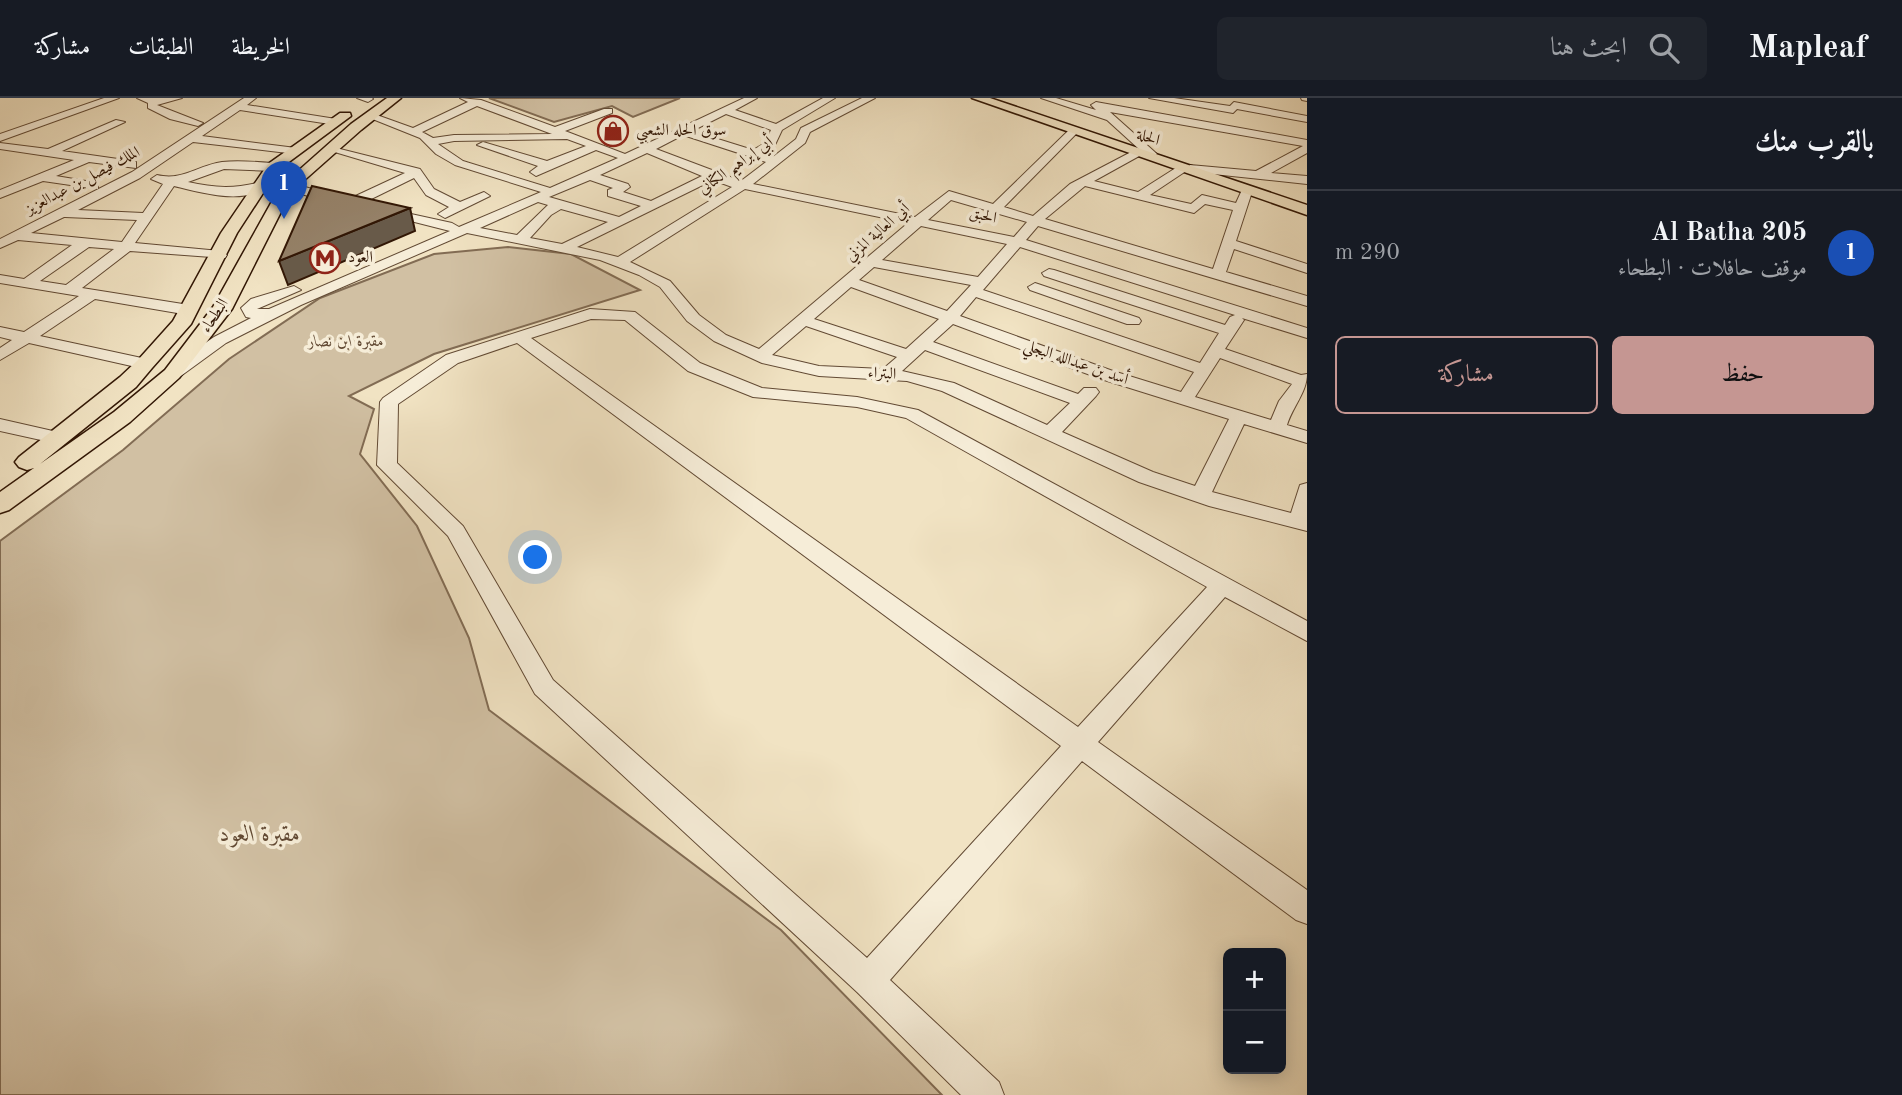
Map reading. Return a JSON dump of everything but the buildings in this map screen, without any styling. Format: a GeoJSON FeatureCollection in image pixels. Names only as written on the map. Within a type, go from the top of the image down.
{"type":"FeatureCollection","features":[{"type":"Feature","properties":{"kind":"main road","name":"البطحاء"},"geometry":{"type":"LineString","coordinates":[[11,473],[128,382],[181,324],[229,233],[273,167],[336,122],[368,103],[395,98]]}},
{"type":"Feature","properties":{"kind":"main road","name":"الحلة"},"geometry":{"type":"LineString","coordinates":[[978,98],[1137,156],[1307,208]]}},
{"type":"Feature","properties":{"kind":"main road","name":"الحلة"},"geometry":{"type":"LineString","coordinates":[[988,98],[1137,156]]}},
{"type":"Feature","properties":{"kind":"main road","name":"البطحاء"},"geometry":{"type":"LineString","coordinates":[[0,504],[122,417],[172,374],[213,323],[289,187],[332,148],[368,103]]}},
{"type":"Feature","properties":{"kind":"main road","name":"الحلة"},"geometry":{"type":"LineString","coordinates":[[1182,170],[1307,208]]}},
{"type":"Feature","properties":{"kind":"street"},"geometry":{"type":"LineString","coordinates":[[0,138],[114,98]]}},
{"type":"Feature","properties":{"kind":"street"},"geometry":{"type":"LineString","coordinates":[[177,98],[148,99],[160,112],[198,123]]}},
{"type":"Feature","properties":{"kind":"street","name":"الملك فيصل بن عبدالعزيز"},"geometry":{"type":"LineString","coordinates":[[0,232],[94,186],[134,170],[198,123],[236,100],[251,98]]}},
{"type":"Feature","properties":{"kind":"street"},"geometry":{"type":"LineString","coordinates":[[465,98],[620,155]]}},
{"type":"Feature","properties":{"kind":"street"},"geometry":{"type":"LineString","coordinates":[[592,171],[731,102],[752,98]]}},
{"type":"Feature","properties":{"kind":"street"},"geometry":{"type":"LineString","coordinates":[[800,98],[826,100],[849,109]]}},
{"type":"Feature","properties":{"kind":"street","name":"أبي إبراهيم الكتاني"},"geometry":{"type":"LineString","coordinates":[[618,262],[744,185],[802,141],[805,130],[870,98]]}},
{"type":"Feature","properties":{"kind":"street"},"geometry":{"type":"LineString","coordinates":[[1046,98],[1110,118]]}},
{"type":"Feature","properties":{"kind":"street"},"geometry":{"type":"LineString","coordinates":[[888,374],[950,318],[1036,220],[1083,182],[1137,156],[1110,118],[1088,98]]}},
{"type":"Feature","properties":{"kind":"street"},"geometry":{"type":"LineString","coordinates":[[1154,98],[1234,104],[1307,119]]}},
{"type":"Feature","properties":{"kind":"street"},"geometry":{"type":"LineString","coordinates":[[1288,115],[1306,98]]}},
{"type":"Feature","properties":{"kind":"street"},"geometry":{"type":"LineString","coordinates":[[236,100],[336,122]]}},
{"type":"Feature","properties":{"kind":"street","name":"الملك فيصل بن عبدالعزيز"},"geometry":{"type":"LineString","coordinates":[[0,244],[62,213],[191,138],[236,100]]}},
{"type":"Feature","properties":{"kind":"street"},"geometry":{"type":"LineString","coordinates":[[757,153],[770,145],[778,128],[826,100]]}},
{"type":"Feature","properties":{"kind":"street"},"geometry":{"type":"LineString","coordinates":[[414,132],[477,102]]}},
{"type":"Feature","properties":{"kind":"street"},"geometry":{"type":"LineString","coordinates":[[731,102],[778,128]]}},
{"type":"Feature","properties":{"kind":"street"},"geometry":{"type":"LineString","coordinates":[[274,314],[253,314],[249,308],[256,302],[290,292],[459,228],[648,149],[683,132],[731,102]]}},
{"type":"Feature","properties":{"kind":"street"},"geometry":{"type":"LineString","coordinates":[[368,103],[464,164],[546,192],[578,195]]}},
{"type":"Feature","properties":{"kind":"street"},"geometry":{"type":"LineString","coordinates":[[1227,128],[1234,104]]}},
{"type":"Feature","properties":{"kind":"street"},"geometry":{"type":"LineString","coordinates":[[1098,107],[1227,128],[1307,146]]}},
{"type":"Feature","properties":{"kind":"street"},"geometry":{"type":"LineString","coordinates":[[524,139],[608,111]]}},
{"type":"Feature","properties":{"kind":"street"},"geometry":{"type":"LineString","coordinates":[[49,153],[120,122]]}},
{"type":"Feature","properties":{"kind":"street"},"geometry":{"type":"LineString","coordinates":[[683,132],[757,153],[775,161]]}},
{"type":"Feature","properties":{"kind":"street"},"geometry":{"type":"LineString","coordinates":[[996,208],[1073,132]]}},
{"type":"Feature","properties":{"kind":"street"},"geometry":{"type":"LineString","coordinates":[[426,155],[434,145],[462,138],[571,137]]}},
{"type":"Feature","properties":{"kind":"street"},"geometry":{"type":"LineString","coordinates":[[191,138],[296,151]]}},
{"type":"Feature","properties":{"kind":"street"},"geometry":{"type":"LineString","coordinates":[[462,138],[547,165]]}},
{"type":"Feature","properties":{"kind":"street"},"geometry":{"type":"LineString","coordinates":[[524,139],[566,156],[624,187],[599,200],[587,212]]}},
{"type":"Feature","properties":{"kind":"street"},"geometry":{"type":"LineString","coordinates":[[679,163],[719,144]]}},
{"type":"Feature","properties":{"kind":"street"},"geometry":{"type":"LineString","coordinates":[[0,146],[87,159],[174,182],[240,192],[261,186]]}},
{"type":"Feature","properties":{"kind":"street"},"geometry":{"type":"LineString","coordinates":[[514,155],[541,146]]}},
{"type":"Feature","properties":{"kind":"street"},"geometry":{"type":"LineString","coordinates":[[523,183],[547,165],[597,146]]}},
{"type":"Feature","properties":{"kind":"street"},"geometry":{"type":"LineString","coordinates":[[1259,174],[1307,146]]}},
{"type":"Feature","properties":{"kind":"street"},"geometry":{"type":"LineString","coordinates":[[332,148],[417,172]]}},
{"type":"Feature","properties":{"kind":"street"},"geometry":{"type":"LineString","coordinates":[[464,164],[495,149]]}},
{"type":"Feature","properties":{"kind":"street","name":"الحبق"},"geometry":{"type":"LineString","coordinates":[[648,149],[712,176],[744,185],[1017,242],[1307,333]]}},
{"type":"Feature","properties":{"kind":"street"},"geometry":{"type":"LineString","coordinates":[[0,194],[87,159]]}},
{"type":"Feature","properties":{"kind":"street"},"geometry":{"type":"LineString","coordinates":[[67,292],[125,248],[174,182],[222,163],[273,167]]}},
{"type":"Feature","properties":{"kind":"street"},"geometry":{"type":"LineString","coordinates":[[1140,196],[1182,170],[1259,174],[1307,180]]}},
{"type":"Feature","properties":{"kind":"street"},"geometry":{"type":"LineString","coordinates":[[352,203],[417,172]]}},
{"type":"Feature","properties":{"kind":"street"},"geometry":{"type":"LineString","coordinates":[[417,172],[424,198]]}},
{"type":"Feature","properties":{"kind":"street"},"geometry":{"type":"LineString","coordinates":[[564,249],[611,221],[712,176]]}},
{"type":"Feature","properties":{"kind":"street"},"geometry":{"type":"LineString","coordinates":[[42,177],[94,186]]}},
{"type":"Feature","properties":{"kind":"street"},"geometry":{"type":"LineString","coordinates":[[1083,182],[1194,209],[1202,199],[1241,208]]}},
{"type":"Feature","properties":{"kind":"street"},"geometry":{"type":"LineString","coordinates":[[389,185],[387,192],[400,197]]}},
{"type":"Feature","properties":{"kind":"street","name":"البتراء"},"geometry":{"type":"LineString","coordinates":[[289,187],[459,228],[618,262],[665,284],[694,318],[711,331],[761,356],[818,371],[908,376],[948,387],[1146,477],[1200,496],[1303,523]]}},
{"type":"Feature","properties":{"kind":"street"},"geometry":{"type":"LineString","coordinates":[[1218,275],[1247,190]]}},
{"type":"Feature","properties":{"kind":"street"},"geometry":{"type":"LineString","coordinates":[[546,192],[559,204],[611,221],[654,240]]}},
{"type":"Feature","properties":{"kind":"street"},"geometry":{"type":"LineString","coordinates":[[612,193],[632,199],[682,223]]}},
{"type":"Feature","properties":{"kind":"street","name":"أبي العالية المزني"},"geometry":{"type":"LineString","coordinates":[[761,356],[949,195],[1036,220]]}},
{"type":"Feature","properties":{"kind":"street"},"geometry":{"type":"LineString","coordinates":[[430,221],[484,196]]}},
{"type":"Feature","properties":{"kind":"street"},"geometry":{"type":"LineString","coordinates":[[398,214],[424,198],[460,207]]}},
{"type":"Feature","properties":{"kind":"street"},"geometry":{"type":"LineString","coordinates":[[611,221],[632,199]]}},
{"type":"Feature","properties":{"kind":"street"},"geometry":{"type":"LineString","coordinates":[[520,240],[546,212],[559,204]]}},
{"type":"Feature","properties":{"kind":"street"},"geometry":{"type":"LineString","coordinates":[[62,213],[146,217]]}},
{"type":"Feature","properties":{"kind":"street"},"geometry":{"type":"LineString","coordinates":[[1036,220],[1307,302]]}},
{"type":"Feature","properties":{"kind":"street"},"geometry":{"type":"LineString","coordinates":[[172,374],[220,340],[296,302],[459,228]]}},
{"type":"Feature","properties":{"kind":"street"},"geometry":{"type":"LineString","coordinates":[[16,236],[219,255]]}},
{"type":"Feature","properties":{"kind":"street"},"geometry":{"type":"LineString","coordinates":[[26,284],[85,243]]}},
{"type":"Feature","properties":{"kind":"street"},"geometry":{"type":"LineString","coordinates":[[1230,243],[1307,269]]}},
{"type":"Feature","properties":{"kind":"street"},"geometry":{"type":"LineString","coordinates":[[1017,306],[1065,257]]}},
{"type":"Feature","properties":{"kind":"street"},"geometry":{"type":"LineString","coordinates":[[870,262],[976,286],[1017,306],[1095,352],[1203,370]]}},
{"type":"Feature","properties":{"kind":"street"},"geometry":{"type":"LineString","coordinates":[[1049,273],[1229,331]]}},
{"type":"Feature","properties":{"kind":"street"},"geometry":{"type":"LineString","coordinates":[[239,278],[243,292],[253,297],[290,292]]}},
{"type":"Feature","properties":{"kind":"street"},"geometry":{"type":"LineString","coordinates":[[0,279],[90,296],[189,310]]}},
{"type":"Feature","properties":{"kind":"street","name":"أسد بن عبدالله البجلي"},"geometry":{"type":"LineString","coordinates":[[849,281],[950,318],[1095,352],[1107,375],[1307,437]]}},
{"type":"Feature","properties":{"kind":"street"},"geometry":{"type":"LineString","coordinates":[[1035,287],[1133,321]]}},
{"type":"Feature","properties":{"kind":"street"},"geometry":{"type":"LineString","coordinates":[[0,355],[90,296]]}},
{"type":"Feature","properties":{"kind":"street"},"geometry":{"type":"LineString","coordinates":[[1095,352],[1152,306]]}},
{"type":"Feature","properties":{"kind":"street"},"geometry":{"type":"LineString","coordinates":[[1185,399],[1241,312]]}},
{"type":"Feature","properties":{"kind":"street"},"geometry":{"type":"LineString","coordinates":[[986,1095],[868,981],[544,687],[456,531],[387,466],[389,402],[452,359],[590,314],[629,315],[694,367],[759,393],[857,402],[912,414],[1307,632]]}},
{"type":"Feature","properties":{"kind":"street"},"geometry":{"type":"LineString","coordinates":[[803,320],[915,349],[1082,401]]}},
{"type":"Feature","properties":{"kind":"street"},"geometry":{"type":"LineString","coordinates":[[0,332],[145,364]]}},
{"type":"Feature","properties":{"kind":"street"},"geometry":{"type":"LineString","coordinates":[[519,337],[1307,909]]}},
{"type":"Feature","properties":{"kind":"street"},"geometry":{"type":"LineString","coordinates":[[1215,351],[1305,381],[1288,400],[1278,428]]}},
{"type":"Feature","properties":{"kind":"street"},"geometry":{"type":"LineString","coordinates":[[1050,433],[1107,375]]}},
{"type":"Feature","properties":{"kind":"street"},"geometry":{"type":"LineString","coordinates":[[1288,400],[1307,405]]}},
{"type":"Feature","properties":{"kind":"street"},"geometry":{"type":"LineString","coordinates":[[1200,496],[1239,416]]}},
{"type":"Feature","properties":{"kind":"street"},"geometry":{"type":"LineString","coordinates":[[0,425],[59,438]]}},
{"type":"Feature","properties":{"kind":"street"},"geometry":{"type":"LineString","coordinates":[[1303,523],[1307,490]]}},
{"type":"Feature","properties":{"kind":"street"},"geometry":{"type":"LineString","coordinates":[[868,981],[1222,585]]}},
{"type":"Feature","properties":{"kind":"green space"},"geometry":{"type":"Polygon","coordinates":[[[489,98],[680,98],[633,117],[612,106],[554,122],[489,98]]]}},
{"type":"Feature","properties":{"kind":"green space","name":"مقبرة العود"},"geometry":{"type":"Polygon","coordinates":[[[508,247],[571,254],[640,290],[434,354],[349,396],[374,409],[360,454],[417,526],[469,638],[489,710],[781,930],[942,1095],[0,1095],[0,541],[123,450],[229,359],[320,298],[434,254],[508,247]]]}},
{"type":"Feature","properties":{"kind":"place","name":"سوق الحله الشعبي"},"geometry":{"type":"Point","coordinates":[613,131]}},
{"type":"Feature","properties":{"kind":"place","name":"Al Batha 205"},"geometry":{"type":"Point","coordinates":[284,219]}},
{"type":"Feature","properties":{"kind":"place","name":"العود"},"geometry":{"type":"Point","coordinates":[325,258]}},
{"type":"Feature","properties":{"kind":"park label","name":"مقبرة ابن نصار"},"geometry":{"type":"Point","coordinates":[346,342]}}]}
